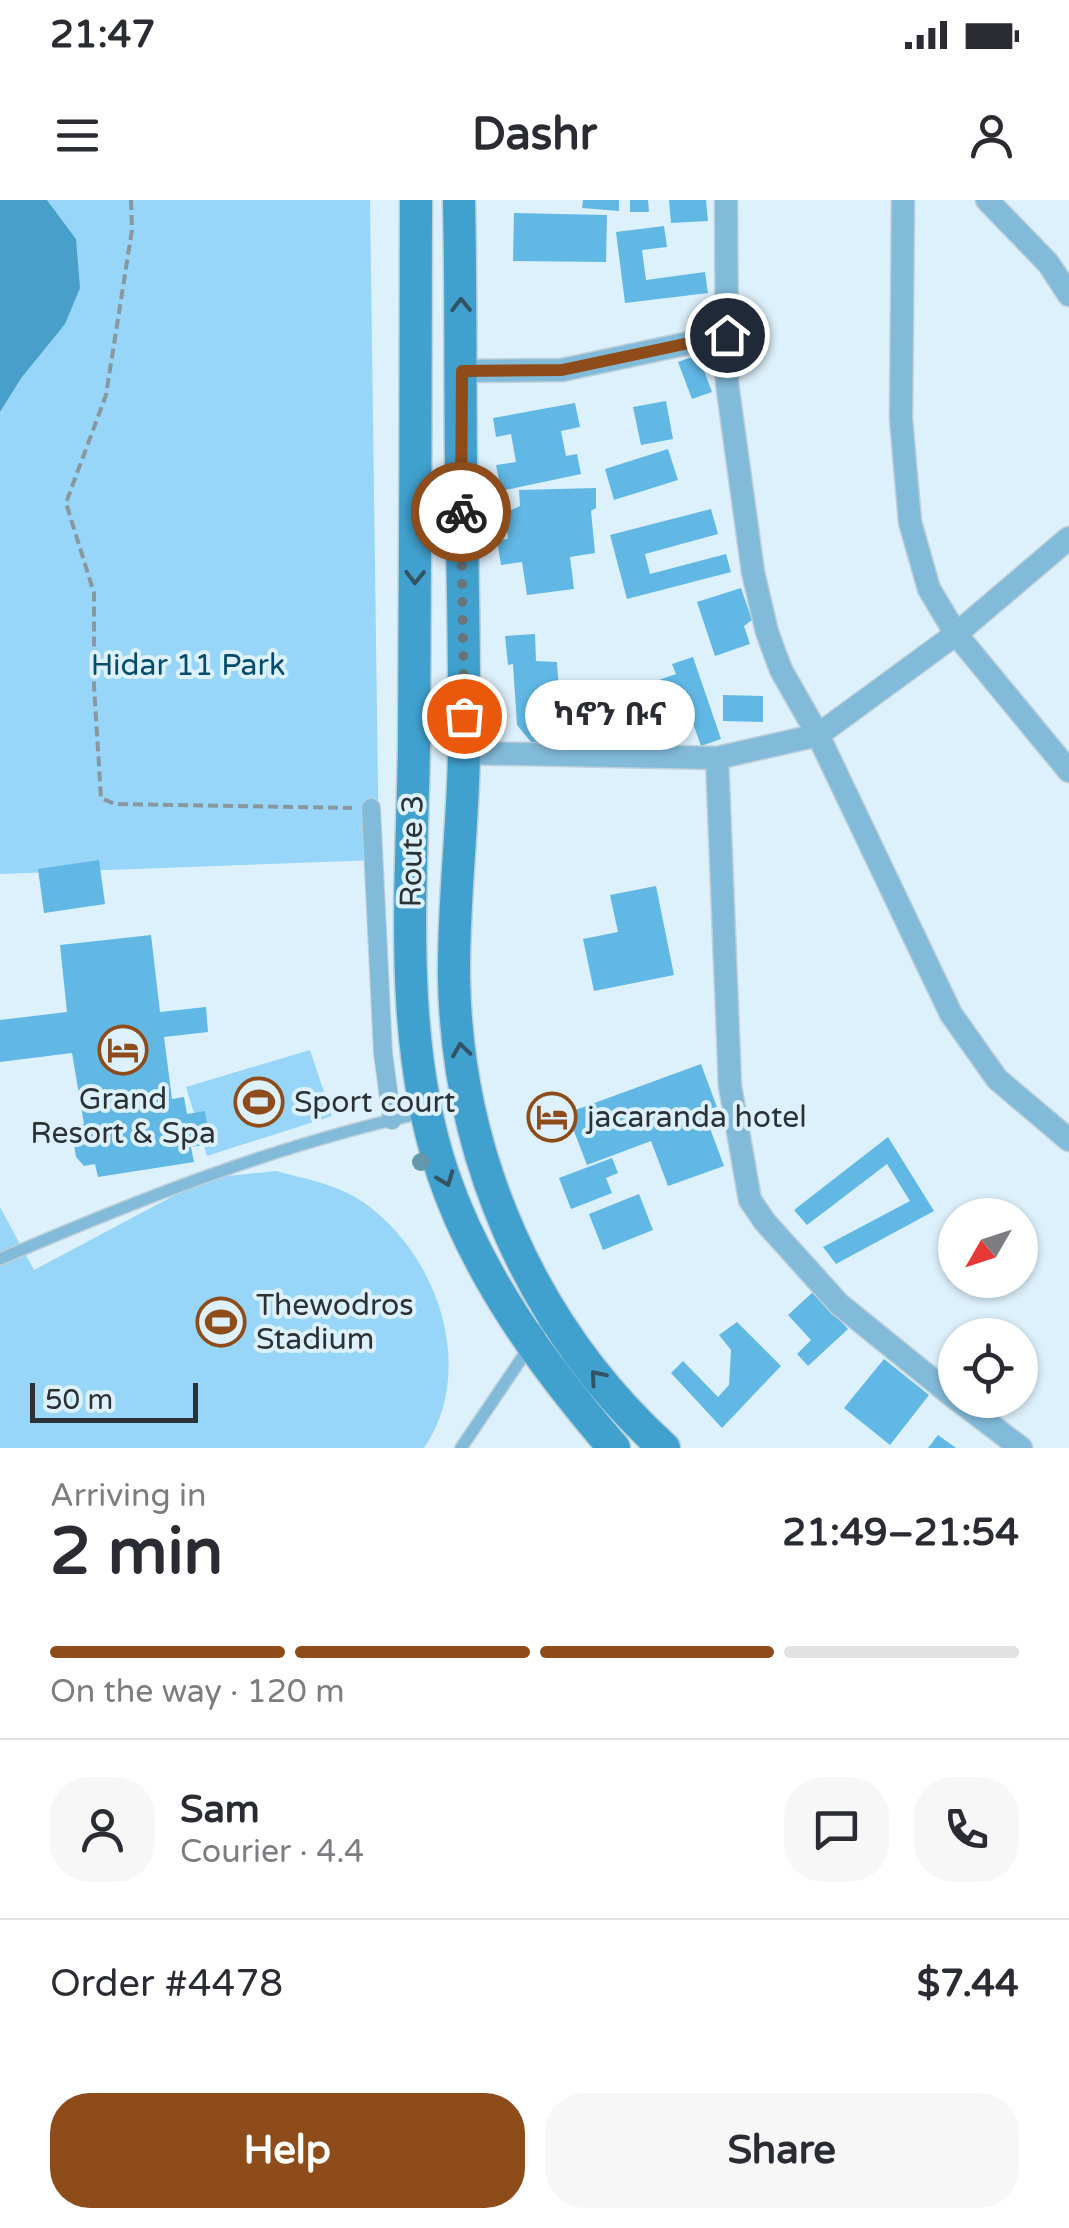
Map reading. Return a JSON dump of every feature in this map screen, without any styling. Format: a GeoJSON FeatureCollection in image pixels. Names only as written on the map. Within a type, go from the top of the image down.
{"type":"FeatureCollection","features":[{"type":"Feature","properties":{"kind":"main road","name":"Route 3"},"geometry":{"type":"LineString","coordinates":[[416,200],[411,978],[426,1112],[443,1175],[494,1283],[562,1388],[614,1448]]}},
{"type":"Feature","properties":{"kind":"main road"},"geometry":{"type":"LineString","coordinates":[[460,200],[464,753],[454,978],[459,1040],[484,1170],[506,1228],[551,1314],[592,1372],[664,1448]]}},
{"type":"Feature","properties":{"kind":"main road"},"geometry":{"type":"LineString","coordinates":[[417,428],[460,428]]}},
{"type":"Feature","properties":{"kind":"street"},"geometry":{"type":"LineString","coordinates":[[726,200],[727,383],[753,572],[766,632],[781,670],[818,735],[951,1014],[997,1080],[1069,1140]]}},
{"type":"Feature","properties":{"kind":"street"},"geometry":{"type":"LineString","coordinates":[[903,200],[901,419],[910,522],[929,589],[956,634],[1069,771]]}},
{"type":"Feature","properties":{"kind":"street"},"geometry":{"type":"LineString","coordinates":[[987,200],[1048,263],[1069,295]]}},
{"type":"Feature","properties":{"kind":"street"},"geometry":{"type":"LineString","coordinates":[[462,371],[562,370],[727,335]]}},
{"type":"Feature","properties":{"kind":"street"},"geometry":{"type":"LineString","coordinates":[[464,753],[717,758],[818,735],[956,634],[1069,538]]}},
{"type":"Feature","properties":{"kind":"street"},"geometry":{"type":"LineString","coordinates":[[717,758],[730,1086],[750,1200],[838,1304],[938,1384]]}},
{"type":"Feature","properties":{"kind":"street"},"geometry":{"type":"LineString","coordinates":[[371,808],[384,1053],[392,1120]]}},
{"type":"Feature","properties":{"kind":"street"},"geometry":{"type":"LineString","coordinates":[[981,1418],[1020,1448]]}},
{"type":"Feature","properties":{"kind":"lane"},"geometry":{"type":"LineString","coordinates":[[0,1259],[145,1197],[334,1135],[426,1112]]}},
{"type":"Feature","properties":{"kind":"lane"},"geometry":{"type":"LineString","coordinates":[[461,1448],[551,1314]]}},
{"type":"Feature","properties":{"kind":"path"},"geometry":{"type":"LineString","coordinates":[[131,200],[132,230],[106,395],[66,503],[94,592],[94,686],[101,798],[115,804],[371,808]]}},
{"type":"Feature","properties":{"kind":"green space","name":"Hidar 11 Park"},"geometry":{"type":"Polygon","coordinates":[[[47,200],[370,200],[379,860],[0,874],[0,412],[22,377],[76,239],[47,200]]]}},
{"type":"Feature","properties":{"kind":"green space","name":"Sport court"},"geometry":{"type":"Polygon","coordinates":[[[310,1050],[332,1116],[207,1156],[186,1087],[310,1050]]]}},
{"type":"Feature","properties":{"kind":"green space","name":"Thewodros Stadium"},"geometry":{"type":"Polygon","coordinates":[[[276,1171],[332,1186],[363,1202],[389,1224],[429,1281],[442,1314],[448,1383],[440,1417],[424,1448],[0,1448],[0,1207],[34,1270],[194,1185],[228,1176],[276,1171]]]}},
{"type":"Feature","properties":{"kind":"shaded area"},"geometry":{"type":"Polygon","coordinates":[[[0,200],[47,200],[76,239],[80,288],[65,324],[22,377],[0,412],[0,200]]]}},
{"type":"Feature","properties":{"kind":"building"},"geometry":{"type":"Polygon","coordinates":[[[583,200],[619,200],[619,211],[582,208],[583,200]]]}},
{"type":"Feature","properties":{"kind":"building"},"geometry":{"type":"Polygon","coordinates":[[[630,200],[648,200],[649,212],[630,212],[630,200]]]}},
{"type":"Feature","properties":{"kind":"building"},"geometry":{"type":"Polygon","coordinates":[[[669,200],[706,200],[708,221],[671,223],[669,200]]]}},
{"type":"Feature","properties":{"kind":"building"},"geometry":{"type":"Polygon","coordinates":[[[514,213],[607,215],[606,262],[513,261],[514,213]]]}},
{"type":"Feature","properties":{"kind":"building"},"geometry":{"type":"Polygon","coordinates":[[[664,226],[667,247],[642,250],[646,280],[705,272],[708,293],[625,303],[616,232],[664,226]]]}},
{"type":"Feature","properties":{"kind":"building"},"geometry":{"type":"Polygon","coordinates":[[[698,355],[712,392],[692,399],[678,362],[698,355]]]}},
{"type":"Feature","properties":{"kind":"building"},"geometry":{"type":"Polygon","coordinates":[[[666,401],[673,439],[641,445],[633,407],[666,401]]]}},
{"type":"Feature","properties":{"kind":"building"},"geometry":{"type":"Polygon","coordinates":[[[575,403],[580,427],[561,431],[566,456],[577,454],[581,474],[501,491],[496,465],[516,462],[511,434],[496,437],[493,418],[575,403]]]}},
{"type":"Feature","properties":{"kind":"building"},"geometry":{"type":"Polygon","coordinates":[[[668,449],[678,480],[614,500],[605,469],[668,449]]]}},
{"type":"Feature","properties":{"kind":"building"},"geometry":{"type":"Polygon","coordinates":[[[596,488],[596,508],[591,511],[595,553],[570,557],[574,589],[527,595],[522,562],[501,565],[497,540],[508,539],[505,513],[520,506],[519,490],[596,488]]]}},
{"type":"Feature","properties":{"kind":"building"},"geometry":{"type":"Polygon","coordinates":[[[711,509],[718,534],[645,554],[650,574],[726,554],[731,572],[627,599],[610,535],[711,509]]]}},
{"type":"Feature","properties":{"kind":"building"},"geometry":{"type":"Polygon","coordinates":[[[741,588],[752,620],[744,626],[750,644],[715,656],[697,602],[741,588]]]}},
{"type":"Feature","properties":{"kind":"building"},"geometry":{"type":"Polygon","coordinates":[[[535,634],[536,661],[557,662],[560,707],[591,705],[594,745],[536,748],[517,725],[513,664],[508,665],[505,636],[535,634]]]}},
{"type":"Feature","properties":{"kind":"building"},"geometry":{"type":"Polygon","coordinates":[[[693,657],[721,739],[701,746],[687,706],[648,720],[636,688],[676,674],[672,664],[693,657]]]}},
{"type":"Feature","properties":{"kind":"building"},"geometry":{"type":"Polygon","coordinates":[[[723,695],[763,696],[763,722],[723,721],[723,695]]]}},
{"type":"Feature","properties":{"kind":"building"},"geometry":{"type":"Polygon","coordinates":[[[99,860],[105,904],[44,913],[38,869],[99,860]]]}},
{"type":"Feature","properties":{"kind":"building"},"geometry":{"type":"Polygon","coordinates":[[[656,886],[674,975],[594,991],[583,939],[618,932],[610,895],[656,886]]]}},
{"type":"Feature","properties":{"kind":"building"},"geometry":{"type":"Polygon","coordinates":[[[151,935],[160,1012],[206,1007],[208,1032],[164,1037],[172,1099],[184,1097],[187,1114],[205,1111],[210,1144],[191,1147],[194,1162],[98,1177],[95,1164],[84,1166],[76,1157],[71,1126],[84,1124],[72,1053],[0,1062],[0,1020],[67,1012],[60,945],[151,935]]]}},
{"type":"Feature","properties":{"kind":"building"},"geometry":{"type":"Polygon","coordinates":[[[701,1064],[721,1118],[708,1123],[724,1166],[668,1186],[651,1141],[587,1165],[567,1113],[701,1064]]]}},
{"type":"Feature","properties":{"kind":"building"},"geometry":{"type":"Polygon","coordinates":[[[888,1137],[934,1211],[836,1264],[823,1247],[910,1201],[887,1164],[807,1225],[794,1210],[888,1137]]]}},
{"type":"Feature","properties":{"kind":"building"},"geometry":{"type":"Polygon","coordinates":[[[612,1158],[618,1173],[606,1178],[612,1193],[571,1209],[559,1178],[612,1158]]]}},
{"type":"Feature","properties":{"kind":"building"},"geometry":{"type":"Polygon","coordinates":[[[639,1194],[653,1230],[603,1250],[589,1214],[639,1194]]]}},
{"type":"Feature","properties":{"kind":"building"},"geometry":{"type":"Polygon","coordinates":[[[813,1292],[848,1329],[808,1366],[797,1354],[811,1340],[788,1315],[813,1292]]]}},
{"type":"Feature","properties":{"kind":"building"},"geometry":{"type":"Polygon","coordinates":[[[737,1322],[781,1366],[722,1428],[671,1373],[683,1361],[718,1397],[729,1385],[731,1350],[719,1335],[737,1322]]]}},
{"type":"Feature","properties":{"kind":"building"},"geometry":{"type":"Polygon","coordinates":[[[884,1359],[929,1395],[890,1445],[844,1408],[884,1359]]]}},
{"type":"Feature","properties":{"kind":"building"},"geometry":{"type":"Polygon","coordinates":[[[938,1435],[956,1448],[928,1448],[938,1435]]]}},
{"type":"Feature","properties":{"kind":"way so far"},"geometry":{"type":"LineString","coordinates":[[461,512],[464,716]]}},
{"type":"Feature","properties":{"kind":"place","name":"ካኖን ቡና"},"geometry":{"type":"Point","coordinates":[464,716]}},
{"type":"Feature","properties":{"kind":"place","name":"Grand Resort & Spa"},"geometry":{"type":"Point","coordinates":[123,1050]}},
{"type":"Feature","properties":{"kind":"place","name":"Sport court"},"geometry":{"type":"Point","coordinates":[259,1102]}},
{"type":"Feature","properties":{"kind":"place","name":"jacaranda hotel"},"geometry":{"type":"Point","coordinates":[552,1117]}},
{"type":"Feature","properties":{"kind":"place","name":"Thewodros Stadium"},"geometry":{"type":"Point","coordinates":[221,1322]}},
{"type":"Feature","properties":{"kind":"route"},"geometry":{"type":"LineString","coordinates":[[461,512],[462,371],[562,370],[727,335]]}}]}
